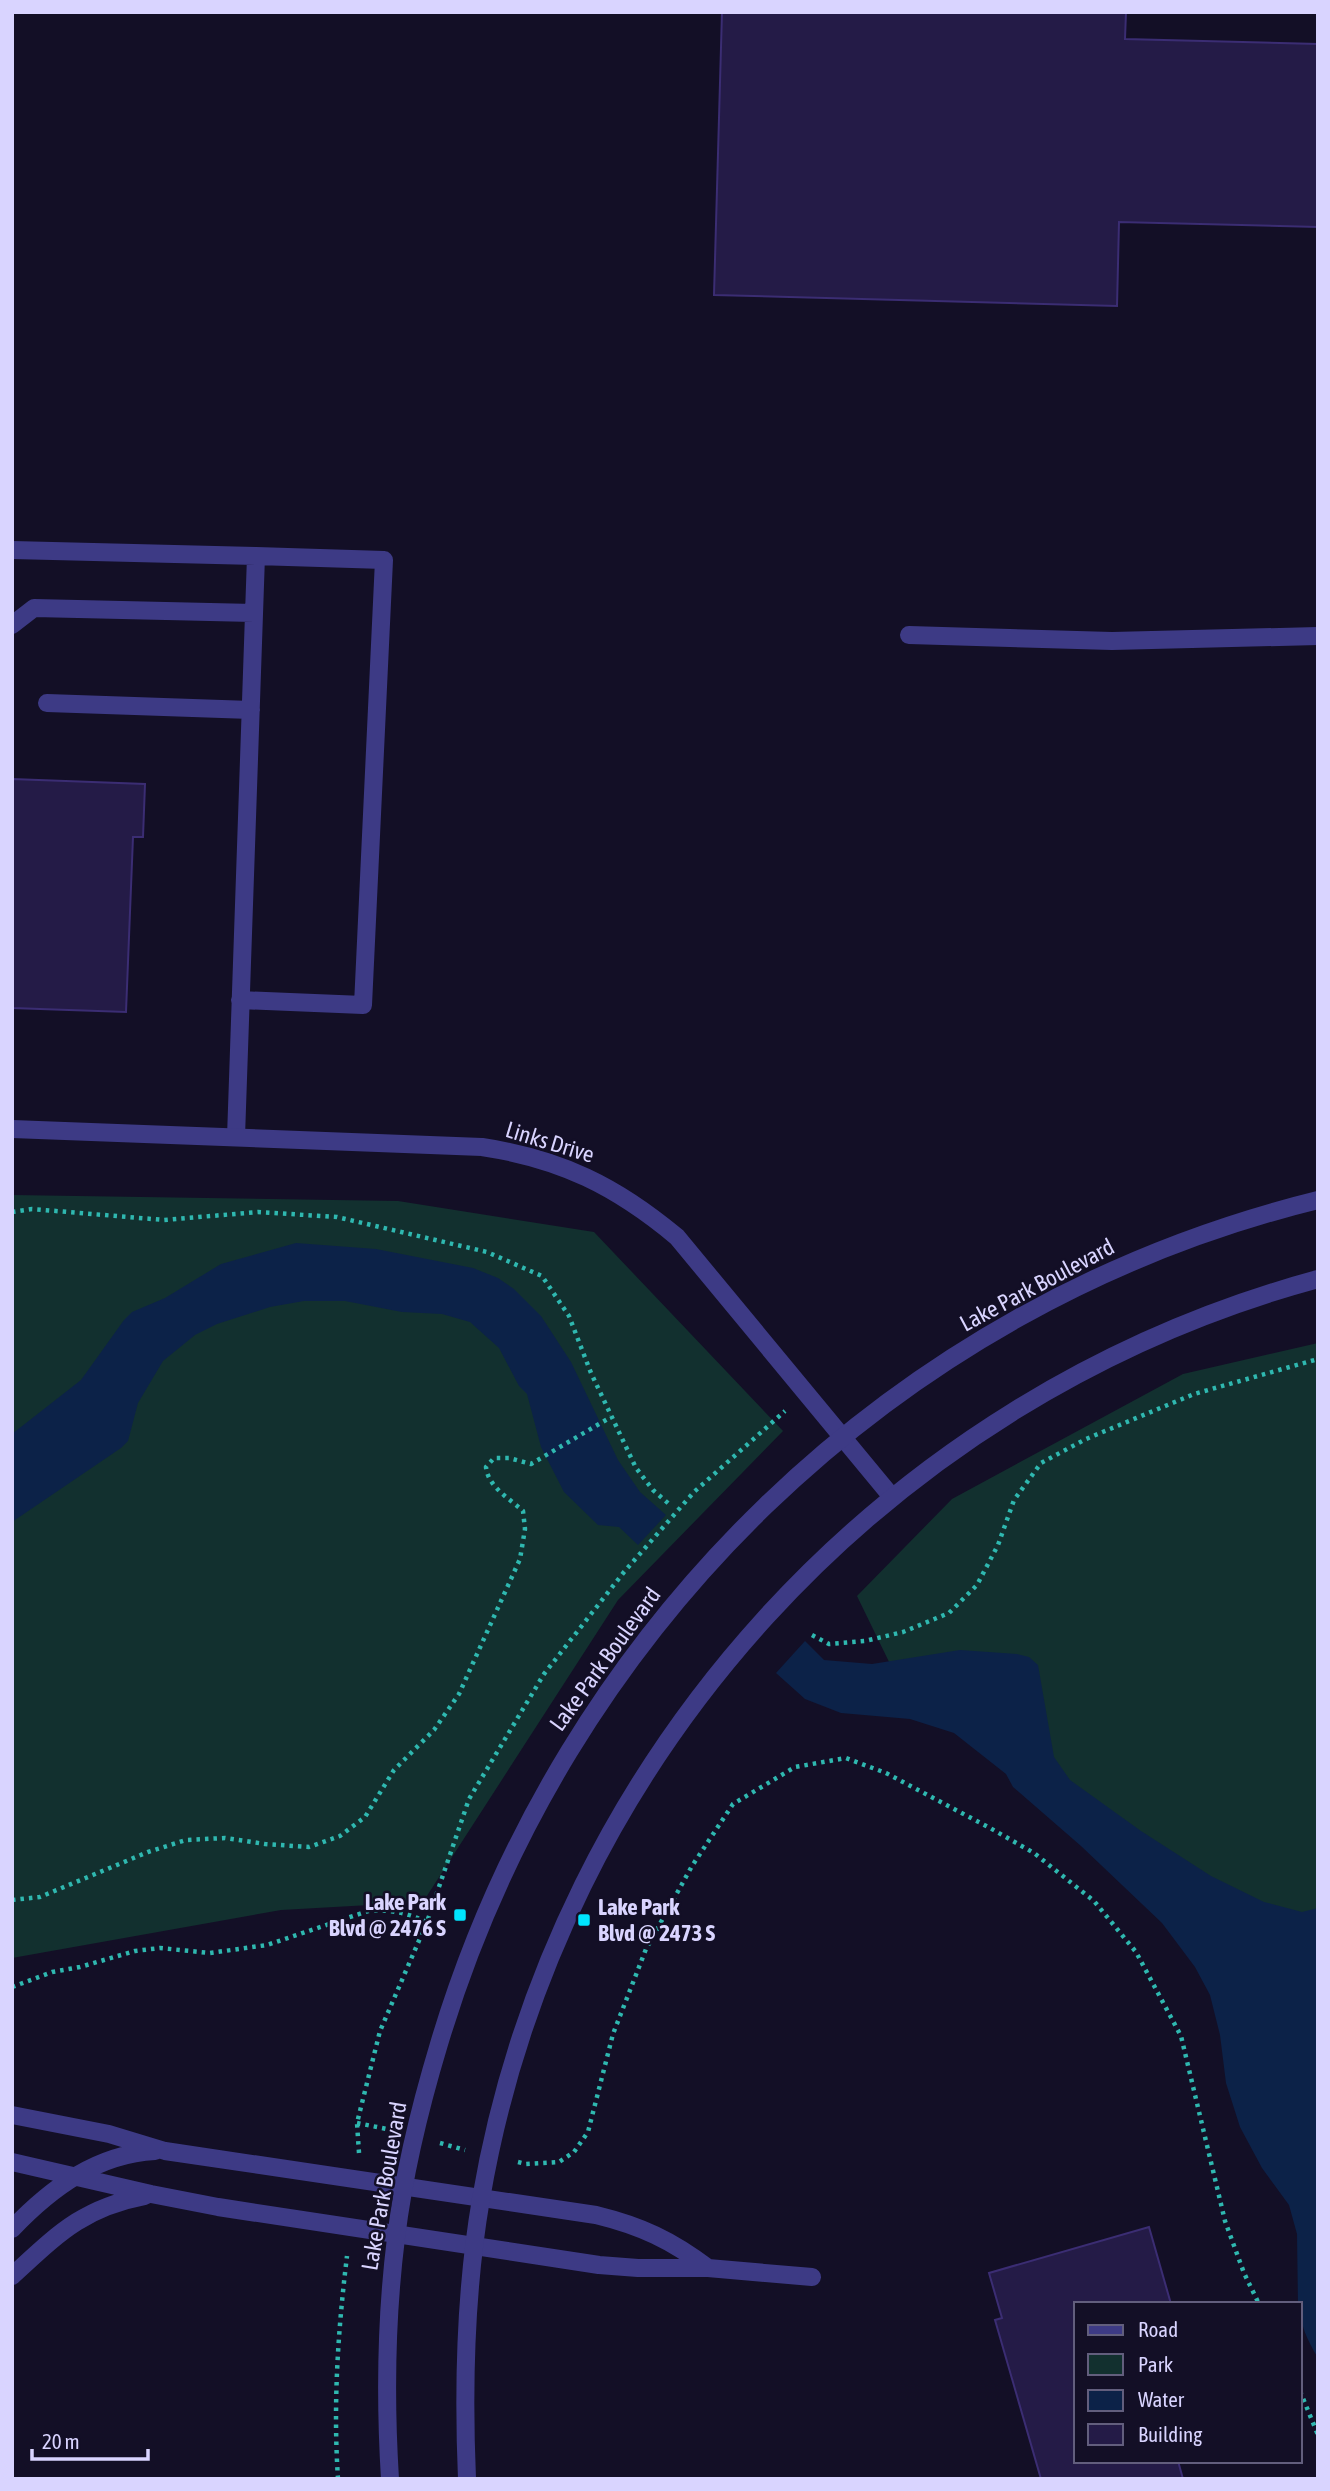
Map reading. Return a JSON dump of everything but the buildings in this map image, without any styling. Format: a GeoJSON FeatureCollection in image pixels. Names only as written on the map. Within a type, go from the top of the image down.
{"type":"FeatureCollection","features":[{"type":"Feature","properties":{"kind":"street"},"geometry":{"type":"LineString","coordinates":[[12,550],[384,560],[363,1005],[240,1000]]}},
{"type":"Feature","properties":{"kind":"street"},"geometry":{"type":"LineString","coordinates":[[236,1137],[256,556]]}},
{"type":"Feature","properties":{"kind":"street"},"geometry":{"type":"LineString","coordinates":[[12,625],[34,608],[254,613]]}},
{"type":"Feature","properties":{"kind":"street"},"geometry":{"type":"LineString","coordinates":[[909,635],[1112,641],[1318,636]]}},
{"type":"Feature","properties":{"kind":"street"},"geometry":{"type":"LineString","coordinates":[[47,703],[250,710]]}},
{"type":"Feature","properties":{"kind":"street","name":"Links Drive"},"geometry":{"type":"LineString","coordinates":[[12,1129],[482,1147],[516,1152],[559,1165],[603,1184],[642,1208],[677,1237],[892,1497]]}},
{"type":"Feature","properties":{"kind":"street","name":"Lake Park Boulevard"},"geometry":{"type":"LineString","coordinates":[[390,2479],[387,2354],[396,2235],[414,2136],[444,2025],[481,1920],[532,1815],[571,1746],[617,1677],[659,1621],[740,1531],[842,1437],[908,1388],[974,1344],[1104,1275],[1227,1226],[1318,1200]]}},
{"type":"Feature","properties":{"kind":"street"},"geometry":{"type":"LineString","coordinates":[[467,2479],[464,2362],[474,2246],[481,2198],[511,2072],[537,1993],[567,1920],[631,1796],[666,1741],[703,1690],[750,1633],[813,1568],[892,1497],[961,1446],[1024,1405],[1090,1368],[1159,1335],[1233,1306],[1318,1279]]}},
{"type":"Feature","properties":{"kind":"street"},"geometry":{"type":"LineString","coordinates":[[12,2115],[109,2134],[165,2151],[596,2215],[652,2232],[681,2247],[708,2268]]}},
{"type":"Feature","properties":{"kind":"street"},"geometry":{"type":"LineString","coordinates":[[12,2229],[74,2177],[110,2159],[137,2152],[165,2151]]}},
{"type":"Feature","properties":{"kind":"street"},"geometry":{"type":"LineString","coordinates":[[12,2162],[151,2194],[396,2235],[599,2265],[649,2269],[708,2268],[812,2277]]}},
{"type":"Feature","properties":{"kind":"street"},"geometry":{"type":"LineString","coordinates":[[12,2276],[56,2234],[79,2219],[102,2207],[151,2194]]}},
{"type":"Feature","properties":{"kind":"path"},"geometry":{"type":"LineString","coordinates":[[12,1212],[32,1209],[164,1220],[258,1212],[337,1217],[487,1252],[542,1276],[569,1316],[611,1417],[636,1468],[653,1490],[669,1504]]}},
{"type":"Feature","properties":{"kind":"path"},"geometry":{"type":"LineString","coordinates":[[811,1635],[829,1644],[865,1640],[903,1632],[949,1613],[977,1586],[998,1545],[1014,1500],[1041,1463],[1086,1439],[1194,1394],[1318,1359]]}},
{"type":"Feature","properties":{"kind":"path"},"geometry":{"type":"LineString","coordinates":[[12,1900],[40,1897],[148,1852],[186,1840],[225,1838],[309,1847],[340,1836],[365,1817],[394,1770],[434,1730],[459,1694],[520,1559],[525,1529],[523,1511],[493,1485],[487,1477],[486,1467],[494,1458],[509,1458],[531,1464],[611,1417]]}},
{"type":"Feature","properties":{"kind":"path"},"geometry":{"type":"LineString","coordinates":[[360,2150],[357,2123],[380,2031],[427,1922],[469,1799],[544,1674],[624,1572],[694,1492],[763,1430]]}},
{"type":"Feature","properties":{"kind":"path"},"geometry":{"type":"LineString","coordinates":[[357,2123],[526,2164],[559,2162],[574,2152],[589,2132],[613,2034],[646,1949],[692,1866],[733,1804],[795,1767],[846,1758],[886,1773],[1034,1853],[1094,1901],[1136,1952],[1181,2036],[1224,2221],[1258,2302]]}},
{"type":"Feature","properties":{"kind":"path"},"geometry":{"type":"LineString","coordinates":[[12,1987],[52,1972],[80,1968],[135,1951],[160,1948],[209,1953],[267,1945],[369,1911],[407,1913],[427,1922]]}},
{"type":"Feature","properties":{"kind":"path"},"geometry":{"type":"LineString","coordinates":[[338,2479],[336,2403],[346,2265]]}},
{"type":"Feature","properties":{"kind":"path"},"geometry":{"type":"LineString","coordinates":[[1302,2396],[1318,2435]]}},
{"type":"Feature","properties":{"kind":"green space"},"geometry":{"type":"Polygon","coordinates":[[[12,1195],[398,1201],[594,1232],[783,1431],[618,1600],[423,1902],[281,1910],[12,1958],[12,1195]]]}},
{"type":"Feature","properties":{"kind":"green space"},"geometry":{"type":"Polygon","coordinates":[[[1318,1343],[1318,2188],[1218,1922],[892,1668],[857,1596],[952,1499],[1183,1374],[1318,1343]]]}},
{"type":"Feature","properties":{"kind":"water"},"geometry":{"type":"Polygon","coordinates":[[[296,1243],[376,1249],[473,1268],[498,1278],[514,1289],[541,1316],[571,1362],[618,1460],[640,1492],[666,1515],[638,1545],[619,1527],[598,1525],[564,1492],[541,1447],[527,1394],[519,1386],[499,1348],[470,1322],[442,1314],[402,1312],[345,1301],[304,1301],[270,1307],[217,1324],[195,1335],[163,1361],[138,1403],[128,1441],[12,1522],[12,1434],[81,1380],[132,1312],[165,1298],[221,1264],[296,1243]]]}},
{"type":"Feature","properties":{"kind":"water"},"geometry":{"type":"Polygon","coordinates":[[[805,1641],[824,1660],[872,1664],[960,1650],[1029,1657],[1038,1665],[1054,1757],[1070,1780],[1141,1831],[1211,1876],[1264,1902],[1302,1912],[1318,1908],[1318,2358],[1302,2322],[1302,2302],[1298,2302],[1297,2234],[1289,2205],[1262,2168],[1240,2127],[1226,2083],[1220,2035],[1210,1995],[1195,1967],[1162,1923],[1081,1846],[1013,1787],[1006,1774],[954,1733],[910,1719],[841,1713],[805,1699],[776,1673],[805,1641]]]}},
{"type":"Feature","properties":{"kind":"place","name":"Lake Park Blvd @ 2476 S"},"geometry":{"type":"Point","coordinates":[460,1915]}},
{"type":"Feature","properties":{"kind":"place","name":"Lake Park Blvd @ 2473 S"},"geometry":{"type":"Point","coordinates":[584,1920]}}]}
